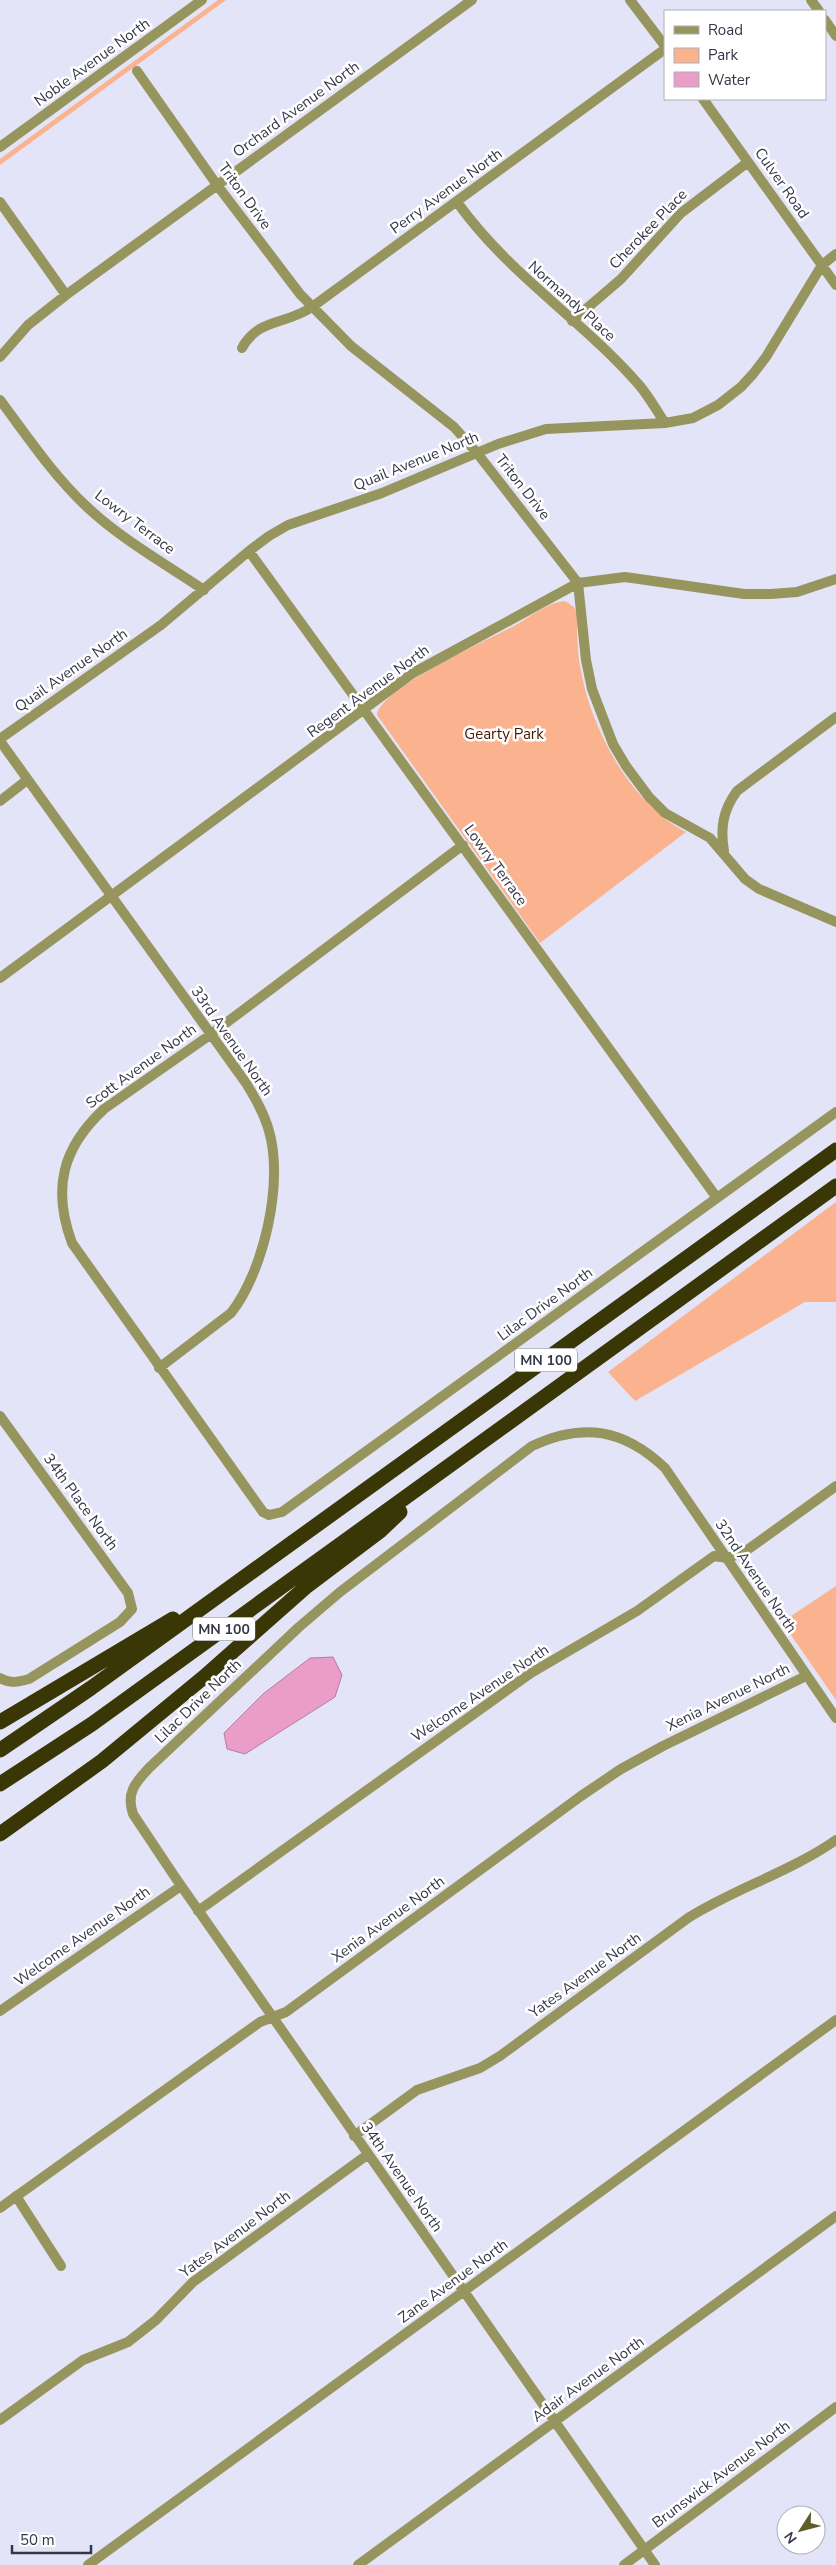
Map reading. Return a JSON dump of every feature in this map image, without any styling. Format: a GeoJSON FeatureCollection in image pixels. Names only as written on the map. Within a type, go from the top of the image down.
{"type":"FeatureCollection","features":[{"type":"Feature","properties":{"kind":"highway","name":"MN 100"},"geometry":{"type":"LineString","coordinates":[[0,1750],[92,1688],[836,1150]]}},
{"type":"Feature","properties":{"kind":"highway","name":"MN 100"},"geometry":{"type":"LineString","coordinates":[[0,1784],[92,1724],[836,1186]]}},
{"type":"Feature","properties":{"kind":"highway"},"geometry":{"type":"LineString","coordinates":[[0,1834],[102,1761],[204,1677],[307,1586],[380,1531],[445,1470]]}},
{"type":"Feature","properties":{"kind":"highway"},"geometry":{"type":"LineString","coordinates":[[0,1722],[256,1570]]}},
{"type":"Feature","properties":{"kind":"street","name":"Noble Avenue North"},"geometry":{"type":"LineString","coordinates":[[0,147],[202,0]]}},
{"type":"Feature","properties":{"kind":"street","name":"Orchard Avenue North"},"geometry":{"type":"LineString","coordinates":[[0,357],[28,325],[66,295],[472,0]]}},
{"type":"Feature","properties":{"kind":"street"},"geometry":{"type":"LineString","coordinates":[[630,0],[664,46]]}},
{"type":"Feature","properties":{"kind":"street"},"geometry":{"type":"LineString","coordinates":[[810,0],[818,10]]}},
{"type":"Feature","properties":{"kind":"street"},"geometry":{"type":"LineString","coordinates":[[826,21],[836,36]]}},
{"type":"Feature","properties":{"kind":"street","name":"Perry Avenue North"},"geometry":{"type":"LineString","coordinates":[[242,348],[247,338],[258,328],[299,316],[312,308],[664,48]]}},
{"type":"Feature","properties":{"kind":"street","name":"Triton Drive"},"geometry":{"type":"LineString","coordinates":[[137,71],[217,185],[312,308],[351,346],[454,427],[477,453],[578,583],[583,612],[586,660],[592,688],[602,718],[626,766],[649,797],[665,813],[710,838],[724,851],[745,879],[758,888],[836,922]]}},
{"type":"Feature","properties":{"kind":"street","name":"Culver Road"},"geometry":{"type":"LineString","coordinates":[[704,100],[836,286]]}},
{"type":"Feature","properties":{"kind":"street","name":"Cherokee Place"},"geometry":{"type":"LineString","coordinates":[[572,321],[622,279],[681,213],[748,162]]}},
{"type":"Feature","properties":{"kind":"street"},"geometry":{"type":"LineString","coordinates":[[0,202],[66,295]]}},
{"type":"Feature","properties":{"kind":"street","name":"Normandy Place"},"geometry":{"type":"LineString","coordinates":[[457,202],[478,230],[500,254],[641,387],[665,423]]}},
{"type":"Feature","properties":{"kind":"street","name":"Quail Avenue North"},"geometry":{"type":"LineString","coordinates":[[0,740],[161,625],[249,551],[288,525],[382,493],[520,437],[557,427],[665,423],[705,413],[741,387],[766,357],[822,265],[836,254]]}},
{"type":"Feature","properties":{"kind":"street","name":"Lowry Terrace"},"geometry":{"type":"LineString","coordinates":[[0,400],[59,478],[86,506],[117,531],[204,590]]}},
{"type":"Feature","properties":{"kind":"street","name":"Lowry Terrace"},"geometry":{"type":"LineString","coordinates":[[249,551],[366,710],[717,1198]]}},
{"type":"Feature","properties":{"kind":"street","name":"Regent Avenue North"},"geometry":{"type":"LineString","coordinates":[[0,978],[366,710],[387,692],[438,658],[578,583],[625,577],[744,594],[771,594],[797,592],[822,586],[836,579]]}},
{"type":"Feature","properties":{"kind":"street"},"geometry":{"type":"LineString","coordinates":[[724,851],[721,835],[723,818],[728,803],[737,791],[749,779],[836,717]]}},
{"type":"Feature","properties":{"kind":"street","name":"33rd Avenue North"},"geometry":{"type":"LineString","coordinates":[[0,740],[246,1083],[260,1106],[266,1123],[274,1158],[271,1202],[259,1258],[240,1301],[220,1323],[159,1368]]}},
{"type":"Feature","properties":{"kind":"street"},"geometry":{"type":"LineString","coordinates":[[0,801],[27,780]]}},
{"type":"Feature","properties":{"kind":"street","name":"Scott Avenue North"},"geometry":{"type":"LineString","coordinates":[[269,1515],[258,1506],[72,1244],[64,1223],[61,1202],[62,1181],[67,1160],[76,1140],[88,1123],[104,1109],[210,1035],[463,845]]}},
{"type":"Feature","properties":{"kind":"street","name":"Lilac Drive North"},"geometry":{"type":"LineString","coordinates":[[269,1515],[282,1512],[836,1112]]}},
{"type":"Feature","properties":{"kind":"street","name":"34th Place North"},"geometry":{"type":"LineString","coordinates":[[0,1416],[128,1593],[132,1609],[120,1622],[29,1679],[17,1682],[3,1680]]}},
{"type":"Feature","properties":{"kind":"street","name":"Lilac Drive North"},"geometry":{"type":"LineString","coordinates":[[130,1803],[130,1793],[140,1777],[299,1627],[340,1592],[532,1446],[554,1436],[576,1431],[603,1432],[626,1439],[649,1452]]}},
{"type":"Feature","properties":{"kind":"street","name":"32nd Avenue North"},"geometry":{"type":"LineString","coordinates":[[649,1452],[665,1468],[836,1718]]}},
{"type":"Feature","properties":{"kind":"street","name":"Welcome Avenue North"},"geometry":{"type":"LineString","coordinates":[[198,1911],[531,1673],[636,1611],[714,1556],[727,1558],[743,1553],[836,1486]]}},
{"type":"Feature","properties":{"kind":"street","name":"Xenia Avenue North"},"geometry":{"type":"LineString","coordinates":[[0,2208],[260,2022],[286,2012],[581,1796],[621,1769],[806,1676]]}},
{"type":"Feature","properties":{"kind":"street","name":"34th Avenue North"},"geometry":{"type":"LineString","coordinates":[[130,1803],[143,1830],[198,1911],[656,2565]]}},
{"type":"Feature","properties":{"kind":"street","name":"Yates Avenue North"},"geometry":{"type":"LineString","coordinates":[[354,2136],[417,2090],[480,2068],[500,2056],[688,1918],[718,1899],[798,1863],[836,1840]]}},
{"type":"Feature","properties":{"kind":"street","name":"Welcome Avenue North"},"geometry":{"type":"LineString","coordinates":[[0,2011],[181,1886]]}},
{"type":"Feature","properties":{"kind":"street","name":"Zane Avenue North"},"geometry":{"type":"LineString","coordinates":[[88,2565],[836,2020]]}},
{"type":"Feature","properties":{"kind":"street","name":"Yates Avenue North"},"geometry":{"type":"LineString","coordinates":[[0,2420],[83,2360],[128,2342],[156,2320],[193,2282],[367,2154]]}},
{"type":"Feature","properties":{"kind":"street"},"geometry":{"type":"LineString","coordinates":[[16,2196],[61,2266]]}},
{"type":"Feature","properties":{"kind":"street","name":"Adair Avenue North"},"geometry":{"type":"LineString","coordinates":[[358,2565],[836,2216]]}},
{"type":"Feature","properties":{"kind":"street","name":"Brunswick Avenue North"},"geometry":{"type":"LineString","coordinates":[[624,2565],[836,2407]]}},
{"type":"Feature","properties":{"kind":"green space"},"geometry":{"type":"Polygon","coordinates":[[[218,0],[226,0],[0,165],[0,159],[218,0]]]}},
{"type":"Feature","properties":{"kind":"green space","name":"Gearty Park"},"geometry":{"type":"Polygon","coordinates":[[[565,601],[574,607],[577,614],[578,650],[586,694],[594,718],[617,764],[648,803],[666,820],[686,832],[540,943],[377,715],[383,704],[415,679],[460,653],[514,626],[545,607],[565,601]]]}},
{"type":"Feature","properties":{"kind":"green space"},"geometry":{"type":"Polygon","coordinates":[[[836,1202],[836,1302],[805,1302],[635,1401],[608,1372],[836,1202]]]}},
{"type":"Feature","properties":{"kind":"green space"},"geometry":{"type":"Polygon","coordinates":[[[836,1586],[836,1700],[782,1622],[836,1586]]]}},
{"type":"Feature","properties":{"kind":"water"},"geometry":{"type":"Polygon","coordinates":[[[333,1657],[342,1675],[335,1697],[245,1754],[227,1749],[224,1733],[263,1694],[310,1658],[333,1657]]]}}]}
